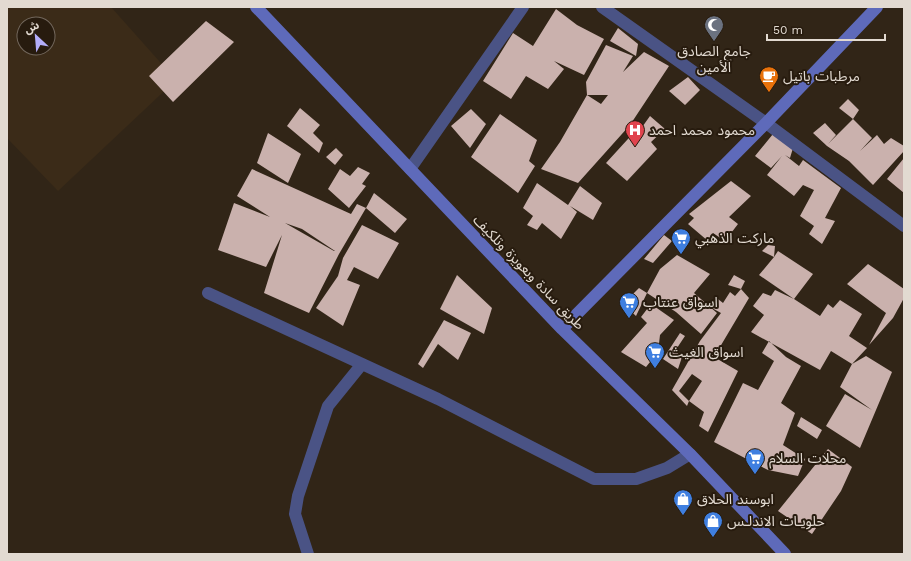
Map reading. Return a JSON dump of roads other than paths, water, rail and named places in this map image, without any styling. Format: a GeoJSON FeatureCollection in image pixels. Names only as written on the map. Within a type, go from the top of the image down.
{"type":"FeatureCollection","features":[{"type":"Feature","properties":{"kind":"main road","name":"طريق سادة وبعويزة وتلكيف"},"geometry":{"type":"LineString","coordinates":[[256,7],[562,329],[690,454],[785,554]]}},
{"type":"Feature","properties":{"kind":"main road"},"geometry":{"type":"LineString","coordinates":[[562,329],[766,124],[877,7]]}},
{"type":"Feature","properties":{"kind":"street"},"geometry":{"type":"LineString","coordinates":[[410,169],[523,7]]}},
{"type":"Feature","properties":{"kind":"street"},"geometry":{"type":"LineString","coordinates":[[602,7],[766,124],[904,226]]}},
{"type":"Feature","properties":{"kind":"street"},"geometry":{"type":"LineString","coordinates":[[208,293],[438,399],[594,479],[636,479],[666,468],[690,454]]}},
{"type":"Feature","properties":{"kind":"street"},"geometry":{"type":"LineString","coordinates":[[308,554],[295,514],[298,496],[328,406],[362,364]]}},
{"type":"Feature","properties":{"kind":"place","name":"جامع الصادق الأمين"},"geometry":{"type":"Point","coordinates":[714,42]}},
{"type":"Feature","properties":{"kind":"place","name":"مرطبات باتيل"},"geometry":{"type":"Point","coordinates":[769,93]}},
{"type":"Feature","properties":{"kind":"place","name":"محمود محمد احمد"},"geometry":{"type":"Point","coordinates":[635,147]}},
{"type":"Feature","properties":{"kind":"place","name":"ماركت الذهبي"},"geometry":{"type":"Point","coordinates":[681,255]}},
{"type":"Feature","properties":{"kind":"place","name":"اسواق عنتاب"},"geometry":{"type":"Point","coordinates":[629,319]}},
{"type":"Feature","properties":{"kind":"place","name":"اسواق الغيث"},"geometry":{"type":"Point","coordinates":[655,369]}},
{"type":"Feature","properties":{"kind":"place","name":"محلات السلام"},"geometry":{"type":"Point","coordinates":[755,475]}},
{"type":"Feature","properties":{"kind":"place","name":"ابوسند الحلاق"},"geometry":{"type":"Point","coordinates":[683,516]}},
{"type":"Feature","properties":{"kind":"place","name":"حلويـات الاندلـس"},"geometry":{"type":"Point","coordinates":[713,538]}}]}
